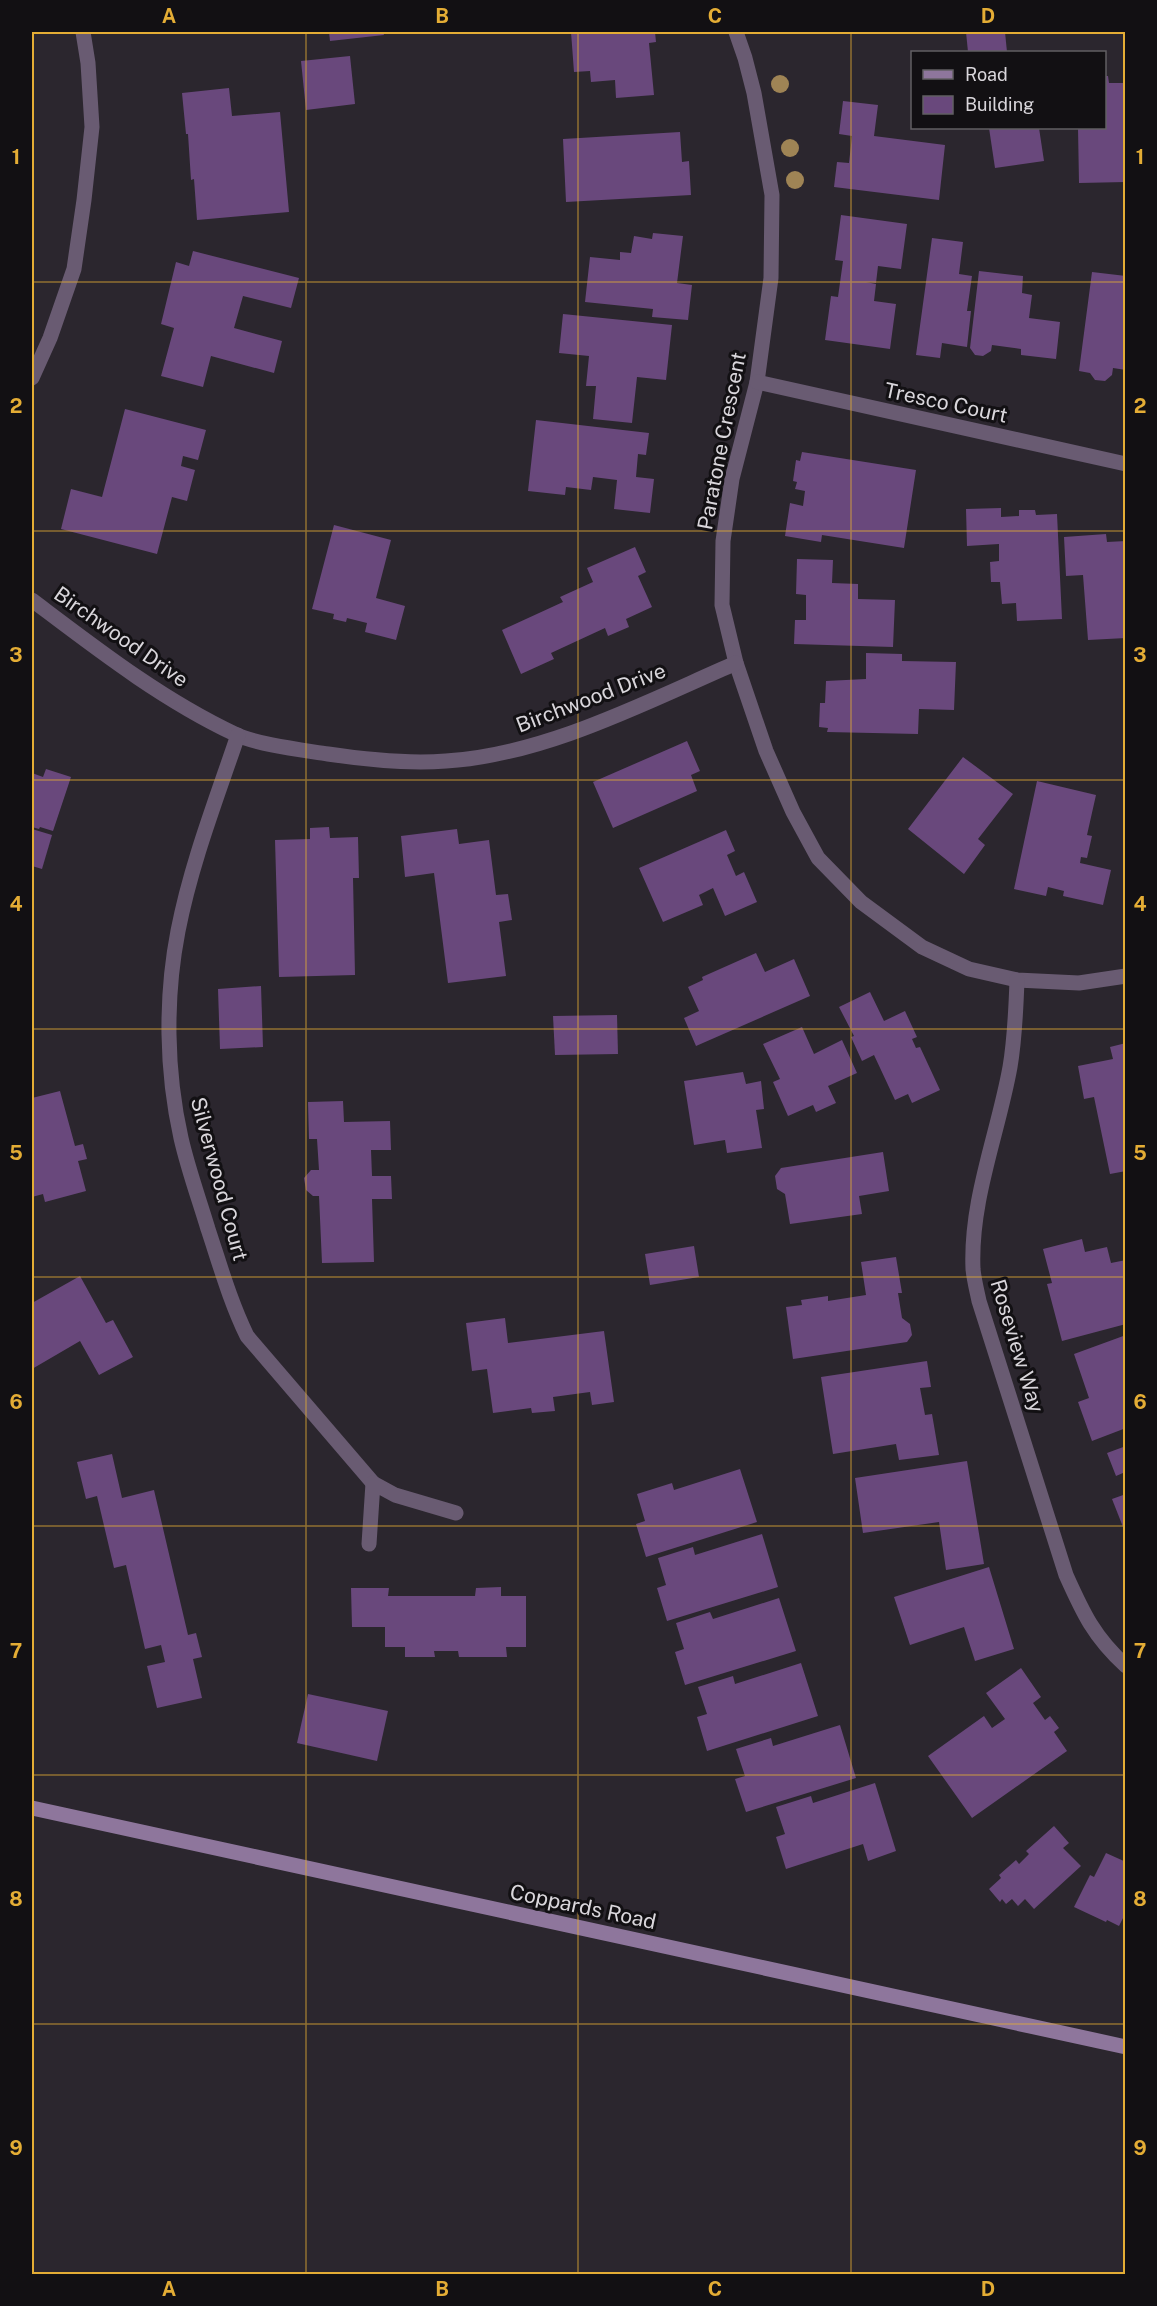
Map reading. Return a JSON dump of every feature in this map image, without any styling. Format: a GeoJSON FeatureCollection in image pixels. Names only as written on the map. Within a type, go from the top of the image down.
{"type":"FeatureCollection","features":[{"type":"Feature","properties":{"kind":"street"},"geometry":{"type":"LineString","coordinates":[[32,378],[50,338],[74,269],[92,127],[88,63],[83,32]]}},
{"type":"Feature","properties":{"kind":"street","name":"Paratone Crescent"},"geometry":{"type":"LineString","coordinates":[[736,32],[754,93],[772,195],[771,278],[757,382],[732,479],[723,541],[722,604],[736,663],[766,751],[793,812],[818,858],[861,902],[922,947],[969,969],[1017,980],[1079,983],[1125,976]]}},
{"type":"Feature","properties":{"kind":"street","name":"Tresco Court"},"geometry":{"type":"LineString","coordinates":[[757,382],[1125,464]]}},
{"type":"Feature","properties":{"kind":"street","name":"Birchwood Drive"},"geometry":{"type":"LineString","coordinates":[[32,600],[129,673],[238,735],[293,749],[382,762],[447,761],[506,752],[555,738],[736,663]]}},
{"type":"Feature","properties":{"kind":"street","name":"Silverwood Court"},"geometry":{"type":"LineString","coordinates":[[238,735],[194,866],[178,930],[171,980],[171,1061],[172,1085],[181,1138],[224,1279],[247,1336],[373,1483],[395,1495],[456,1513]]}},
{"type":"Feature","properties":{"kind":"street","name":"Roseview Way"},"geometry":{"type":"LineString","coordinates":[[1017,980],[1016,1021],[1010,1067],[980,1197],[974,1240],[973,1271],[980,1301],[1066,1575],[1082,1612],[1101,1642],[1125,1666]]}},
{"type":"Feature","properties":{"kind":"street"},"geometry":{"type":"LineString","coordinates":[[369,1544],[373,1483]]}},
{"type":"Feature","properties":{"kind":"street","name":"Coppards Road"},"geometry":{"type":"LineString","coordinates":[[32,1808],[1125,2047]]}},
{"type":"Feature","properties":{"kind":"building"},"geometry":{"type":"Polygon","coordinates":[[[329,32],[383,32],[384,35],[330,41],[329,32]]]}},
{"type":"Feature","properties":{"kind":"building"},"geometry":{"type":"Polygon","coordinates":[[[571,32],[655,32],[656,42],[649,43],[654,95],[616,98],[615,80],[591,82],[590,71],[574,72],[571,32]]]}},
{"type":"Feature","properties":{"kind":"building"},"geometry":{"type":"Polygon","coordinates":[[[966,32],[1005,32],[1007,51],[968,51],[966,32]]]}},
{"type":"Feature","properties":{"kind":"building"},"geometry":{"type":"Polygon","coordinates":[[[350,56],[355,104],[306,110],[301,61],[350,56]]]}},
{"type":"Feature","properties":{"kind":"building"},"geometry":{"type":"Polygon","coordinates":[[[1106,76],[1108,76],[1109,83],[1126,83],[1126,182],[1079,183],[1078,129],[1106,129],[1106,76]]]}},
{"type":"Feature","properties":{"kind":"building"},"geometry":{"type":"Polygon","coordinates":[[[229,88],[232,116],[280,112],[289,212],[197,220],[194,179],[191,180],[182,93],[229,88]]]}},
{"type":"Feature","properties":{"kind":"building"},"geometry":{"type":"Polygon","coordinates":[[[843,101],[878,105],[874,136],[945,145],[939,200],[834,187],[837,162],[849,163],[852,136],[839,134],[843,101]]]}},
{"type":"Feature","properties":{"kind":"building"},"geometry":{"type":"Polygon","coordinates":[[[989,129],[1039,129],[1044,161],[995,168],[989,129]]]}},
{"type":"Feature","properties":{"kind":"building"},"geometry":{"type":"Polygon","coordinates":[[[680,132],[682,162],[689,161],[691,195],[566,202],[563,139],[680,132]]]}},
{"type":"Feature","properties":{"kind":"building"},"geometry":{"type":"Polygon","coordinates":[[[841,215],[907,224],[901,269],[878,266],[876,283],[866,282],[876,284],[874,301],[896,304],[890,349],[825,340],[831,296],[838,297],[843,261],[835,260],[841,215]]]}},
{"type":"Feature","properties":{"kind":"building"},"geometry":{"type":"Polygon","coordinates":[[[653,233],[683,236],[677,283],[692,285],[688,320],[652,317],[653,309],[585,302],[590,257],[620,260],[620,252],[631,253],[634,236],[652,239],[653,233]]]}},
{"type":"Feature","properties":{"kind":"building"},"geometry":{"type":"Polygon","coordinates":[[[932,238],[963,242],[959,274],[972,276],[967,311],[971,311],[967,347],[942,343],[940,358],[916,355],[932,238]]]}},
{"type":"Feature","properties":{"kind":"building"},"geometry":{"type":"Polygon","coordinates":[[[193,251],[299,278],[291,308],[243,296],[234,328],[282,341],[274,373],[211,356],[203,387],[161,376],[174,328],[161,324],[176,262],[189,266],[193,251]]]}},
{"type":"Feature","properties":{"kind":"building"},"geometry":{"type":"Polygon","coordinates":[[[979,271],[1023,276],[1022,293],[1032,295],[1029,318],[1060,322],[1056,359],[1021,355],[1021,349],[992,345],[991,351],[983,356],[975,355],[970,348],[979,271]]]}},
{"type":"Feature","properties":{"kind":"building"},"geometry":{"type":"Polygon","coordinates":[[[1092,272],[1126,276],[1126,370],[1113,368],[1112,375],[1105,381],[1095,380],[1090,373],[1079,371],[1092,272]]]}},
{"type":"Feature","properties":{"kind":"building"},"geometry":{"type":"Polygon","coordinates":[[[563,314],[672,325],[666,380],[637,377],[632,423],[593,419],[596,386],[586,386],[589,356],[559,353],[563,314]]]}},
{"type":"Feature","properties":{"kind":"building"},"geometry":{"type":"Polygon","coordinates":[[[125,409],[206,430],[198,460],[183,456],[181,466],[195,470],[187,501],[172,497],[157,554],[61,529],[71,489],[102,497],[125,409]]]}},
{"type":"Feature","properties":{"kind":"building"},"geometry":{"type":"Polygon","coordinates":[[[536,420],[649,433],[646,455],[638,454],[636,477],[654,479],[650,513],[614,509],[617,480],[593,477],[591,490],[566,487],[565,495],[528,491],[536,420]]]}},
{"type":"Feature","properties":{"kind":"building"},"geometry":{"type":"Polygon","coordinates":[[[802,452],[916,470],[904,548],[822,535],[821,542],[785,536],[790,503],[803,506],[805,491],[795,489],[797,482],[793,481],[796,460],[800,461],[802,452]]]}},
{"type":"Feature","properties":{"kind":"building"},"geometry":{"type":"Polygon","coordinates":[[[1001,508],[1001,517],[1019,516],[1019,510],[1035,510],[1036,515],[1057,514],[1062,619],[1017,621],[1016,603],[1002,604],[1000,582],[991,582],[990,562],[999,561],[999,544],[967,546],[966,509],[1001,508]]]}},
{"type":"Feature","properties":{"kind":"building"},"geometry":{"type":"Polygon","coordinates":[[[334,525],[391,540],[376,598],[405,606],[396,640],[365,632],[367,623],[347,618],[346,622],[333,619],[334,614],[312,609],[334,525]]]}},
{"type":"Feature","properties":{"kind":"building"},"geometry":{"type":"Polygon","coordinates":[[[1106,534],[1107,542],[1126,541],[1126,638],[1088,640],[1083,575],[1066,576],[1064,537],[1106,534]]]}},
{"type":"Feature","properties":{"kind":"building"},"geometry":{"type":"Polygon","coordinates":[[[635,547],[646,572],[638,576],[652,607],[626,619],[629,627],[608,636],[605,628],[551,653],[554,659],[521,674],[502,630],[563,602],[560,597],[593,582],[587,568],[635,547]]]}},
{"type":"Feature","properties":{"kind":"building"},"geometry":{"type":"Polygon","coordinates":[[[797,559],[833,560],[832,583],[858,584],[858,599],[895,600],[893,647],[794,644],[795,620],[806,620],[806,595],[796,594],[797,559]]]}},
{"type":"Feature","properties":{"kind":"building"},"geometry":{"type":"Polygon","coordinates":[[[866,653],[902,654],[902,661],[956,662],[954,710],[919,709],[918,734],[827,732],[828,728],[819,727],[820,703],[825,703],[826,681],[866,679],[866,653]]]}},
{"type":"Feature","properties":{"kind":"building"},"geometry":{"type":"Polygon","coordinates":[[[687,741],[700,771],[691,775],[697,791],[613,828],[593,782],[687,741]]]}},
{"type":"Feature","properties":{"kind":"building"},"geometry":{"type":"Polygon","coordinates":[[[963,757],[1013,794],[978,839],[985,845],[964,874],[908,829],[963,757]]]}},
{"type":"Feature","properties":{"kind":"building"},"geometry":{"type":"Polygon","coordinates":[[[46,769],[71,777],[53,831],[32,827],[32,773],[43,777],[46,769]]]}},
{"type":"Feature","properties":{"kind":"building"},"geometry":{"type":"Polygon","coordinates":[[[1037,781],[1096,795],[1087,835],[1092,836],[1087,858],[1081,857],[1080,863],[1111,870],[1103,905],[1063,896],[1064,891],[1048,887],[1046,896],[1014,889],[1037,781]]]}},
{"type":"Feature","properties":{"kind":"building"},"geometry":{"type":"Polygon","coordinates":[[[329,827],[330,838],[358,837],[359,878],[353,878],[355,975],[279,977],[275,840],[310,839],[310,828],[329,827]]]}},
{"type":"Feature","properties":{"kind":"building"},"geometry":{"type":"Polygon","coordinates":[[[32,829],[52,835],[42,869],[32,866],[32,829]]]}},
{"type":"Feature","properties":{"kind":"building"},"geometry":{"type":"Polygon","coordinates":[[[457,829],[459,844],[489,840],[496,895],[508,894],[512,920],[499,922],[506,976],[448,983],[434,873],[405,877],[401,836],[457,829]]]}},
{"type":"Feature","properties":{"kind":"building"},"geometry":{"type":"Polygon","coordinates":[[[726,830],[735,851],[727,855],[736,876],[744,872],[757,902],[725,916],[713,888],[699,895],[703,905],[663,922],[639,868],[726,830]]]}},
{"type":"Feature","properties":{"kind":"building"},"geometry":{"type":"Polygon","coordinates":[[[756,953],[765,972],[794,959],[810,996],[696,1046],[684,1018],[699,1011],[688,987],[703,980],[702,977],[756,953]]]}},
{"type":"Feature","properties":{"kind":"building"},"geometry":{"type":"Polygon","coordinates":[[[261,986],[263,1047],[220,1049],[218,989],[261,986]]]}},
{"type":"Feature","properties":{"kind":"building"},"geometry":{"type":"Polygon","coordinates":[[[870,992],[884,1021],[905,1011],[917,1037],[912,1039],[916,1048],[920,1047],[940,1090],[912,1103],[908,1094],[895,1100],[874,1055],[862,1061],[851,1037],[854,1036],[839,1007],[870,992]]]}},
{"type":"Feature","properties":{"kind":"building"},"geometry":{"type":"Polygon","coordinates":[[[617,1015],[618,1054],[555,1055],[553,1016],[617,1015]]]}},
{"type":"Feature","properties":{"kind":"building"},"geometry":{"type":"Polygon","coordinates":[[[802,1027],[814,1054],[842,1040],[857,1073],[828,1086],[836,1103],[816,1112],[813,1105],[788,1116],[773,1082],[780,1079],[763,1044],[802,1027]]]}},
{"type":"Feature","properties":{"kind":"building"},"geometry":{"type":"Polygon","coordinates":[[[1126,1043],[1126,1171],[1110,1174],[1094,1097],[1084,1099],[1078,1066],[1113,1059],[1110,1047],[1126,1043]]]}},
{"type":"Feature","properties":{"kind":"building"},"geometry":{"type":"Polygon","coordinates":[[[743,1072],[746,1084],[761,1081],[764,1109],[756,1110],[762,1148],[727,1153],[725,1140],[694,1145],[684,1081],[743,1072]]]}},
{"type":"Feature","properties":{"kind":"building"},"geometry":{"type":"Polygon","coordinates":[[[60,1091],[75,1146],[83,1144],[87,1159],[78,1161],[86,1191],[45,1202],[43,1194],[32,1197],[32,1098],[60,1091]]]}},
{"type":"Feature","properties":{"kind":"building"},"geometry":{"type":"Polygon","coordinates":[[[343,1101],[344,1122],[390,1121],[391,1150],[371,1150],[372,1176],[391,1176],[392,1199],[372,1199],[374,1262],[322,1263],[319,1196],[313,1196],[306,1190],[304,1178],[311,1170],[319,1170],[317,1139],[309,1139],[308,1102],[343,1101]]]}},
{"type":"Feature","properties":{"kind":"building"},"geometry":{"type":"Polygon","coordinates":[[[883,1152],[889,1191],[859,1196],[862,1214],[790,1224],[785,1194],[777,1189],[775,1176],[781,1168],[883,1152]]]}},
{"type":"Feature","properties":{"kind":"building"},"geometry":{"type":"Polygon","coordinates":[[[1082,1239],[1085,1252],[1107,1247],[1111,1263],[1126,1260],[1126,1324],[1062,1341],[1047,1284],[1052,1283],[1043,1249],[1082,1239]]]}},
{"type":"Feature","properties":{"kind":"building"},"geometry":{"type":"Polygon","coordinates":[[[694,1246],[699,1277],[650,1285],[645,1254],[694,1246]]]}},
{"type":"Feature","properties":{"kind":"building"},"geometry":{"type":"Polygon","coordinates":[[[896,1257],[902,1293],[898,1293],[902,1318],[910,1324],[912,1335],[907,1342],[793,1359],[786,1307],[802,1305],[801,1300],[828,1296],[828,1301],[866,1295],[861,1262],[896,1257]]]}},
{"type":"Feature","properties":{"kind":"building"},"geometry":{"type":"Polygon","coordinates":[[[80,1276],[106,1323],[113,1320],[133,1357],[99,1375],[80,1341],[32,1369],[32,1303],[80,1276]]]}},
{"type":"Feature","properties":{"kind":"building"},"geometry":{"type":"Polygon","coordinates":[[[505,1318],[508,1343],[604,1331],[614,1402],[592,1405],[590,1392],[553,1397],[555,1411],[532,1413],[531,1408],[493,1413],[487,1369],[472,1371],[466,1323],[505,1318]]]}},
{"type":"Feature","properties":{"kind":"building"},"geometry":{"type":"Polygon","coordinates":[[[1126,1335],[1126,1428],[1092,1441],[1078,1402],[1089,1398],[1074,1354],[1126,1335]]]}},
{"type":"Feature","properties":{"kind":"building"},"geometry":{"type":"Polygon","coordinates":[[[927,1361],[931,1387],[920,1388],[925,1415],[932,1414],[939,1455],[899,1460],[896,1444],[833,1454],[821,1377],[927,1361]]]}},
{"type":"Feature","properties":{"kind":"building"},"geometry":{"type":"Polygon","coordinates":[[[1126,1446],[1125,1480],[1123,1473],[1116,1476],[1107,1453],[1126,1446]]]}},
{"type":"Feature","properties":{"kind":"building"},"geometry":{"type":"Polygon","coordinates":[[[112,1454],[122,1498],[154,1490],[188,1635],[196,1633],[202,1657],[193,1659],[202,1698],[157,1708],[147,1666],[165,1662],[161,1645],[145,1649],[126,1565],[114,1568],[97,1496],[86,1499],[77,1462],[112,1454]]]}},
{"type":"Feature","properties":{"kind":"building"},"geometry":{"type":"Polygon","coordinates":[[[967,1461],[984,1564],[946,1570],[939,1522],[863,1533],[855,1478],[967,1461]]]}},
{"type":"Feature","properties":{"kind":"building"},"geometry":{"type":"Polygon","coordinates":[[[740,1469],[757,1522],[646,1557],[636,1524],[645,1521],[637,1494],[672,1483],[674,1490],[740,1469]]]}},
{"type":"Feature","properties":{"kind":"building"},"geometry":{"type":"Polygon","coordinates":[[[1126,1494],[1126,1532],[1125,1532],[1112,1499],[1126,1494]]]}},
{"type":"Feature","properties":{"kind":"building"},"geometry":{"type":"Polygon","coordinates":[[[762,1534],[778,1587],[667,1621],[657,1588],[666,1585],[658,1558],[693,1547],[695,1555],[762,1534]]]}},
{"type":"Feature","properties":{"kind":"building"},"geometry":{"type":"Polygon","coordinates":[[[989,1567],[1014,1649],[975,1661],[964,1627],[910,1645],[894,1597],[989,1567]]]}},
{"type":"Feature","properties":{"kind":"building"},"geometry":{"type":"Polygon","coordinates":[[[501,1587],[501,1596],[526,1596],[526,1647],[506,1647],[507,1657],[459,1657],[458,1651],[434,1651],[435,1657],[405,1657],[405,1647],[385,1647],[385,1627],[352,1627],[351,1588],[389,1588],[388,1596],[475,1596],[476,1588],[501,1587]]]}},
{"type":"Feature","properties":{"kind":"building"},"geometry":{"type":"Polygon","coordinates":[[[779,1598],[796,1651],[685,1685],[675,1652],[684,1649],[676,1623],[710,1612],[713,1619],[779,1598]]]}},
{"type":"Feature","properties":{"kind":"building"},"geometry":{"type":"Polygon","coordinates":[[[801,1663],[818,1716],[707,1751],[697,1717],[707,1714],[698,1687],[733,1676],[735,1684],[801,1663]]]}},
{"type":"Feature","properties":{"kind":"building"},"geometry":{"type":"Polygon","coordinates":[[[1021,1668],[1041,1697],[1033,1703],[1045,1720],[1050,1716],[1059,1728],[1054,1732],[1067,1751],[972,1818],[928,1756],[984,1716],[992,1728],[1005,1719],[986,1693],[1021,1668]]]}},
{"type":"Feature","properties":{"kind":"building"},"geometry":{"type":"Polygon","coordinates":[[[308,1694],[388,1711],[377,1761],[297,1743],[308,1694]]]}},
{"type":"Feature","properties":{"kind":"building"},"geometry":{"type":"Polygon","coordinates":[[[840,1725],[856,1778],[746,1812],[735,1779],[745,1776],[736,1749],[771,1738],[773,1746],[840,1725]]]}},
{"type":"Feature","properties":{"kind":"building"},"geometry":{"type":"Polygon","coordinates":[[[875,1783],[896,1851],[868,1861],[863,1844],[786,1869],[776,1837],[785,1834],[776,1807],[811,1796],[813,1803],[875,1783]]]}},
{"type":"Feature","properties":{"kind":"building"},"geometry":{"type":"Polygon","coordinates":[[[1054,1826],[1069,1843],[1063,1848],[1081,1866],[1034,1909],[1025,1899],[1018,1906],[1012,1899],[1006,1904],[1002,1899],[1000,1902],[989,1889],[1001,1878],[999,1875],[1016,1860],[1019,1864],[1029,1854],[1026,1851],[1054,1826]]]}},
{"type":"Feature","properties":{"kind":"building"},"geometry":{"type":"Polygon","coordinates":[[[1106,1853],[1126,1862],[1126,1912],[1119,1926],[1074,1907],[1090,1875],[1094,1877],[1106,1853]]]}}]}
